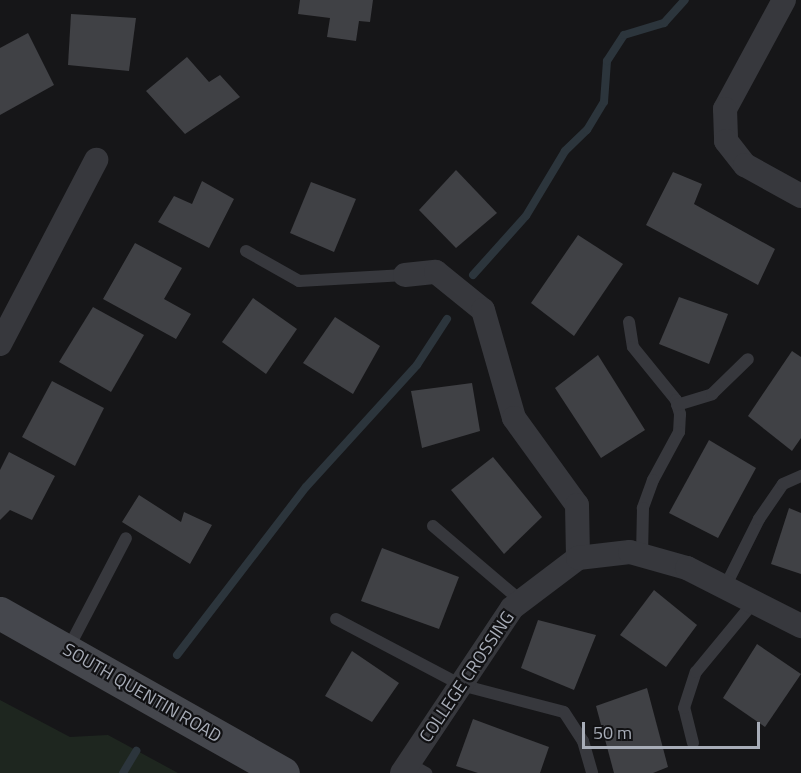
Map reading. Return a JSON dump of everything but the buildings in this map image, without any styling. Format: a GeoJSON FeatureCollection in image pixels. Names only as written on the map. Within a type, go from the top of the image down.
{"type":"FeatureCollection","features":[{"type":"Feature","properties":{"kind":"main road","name":"SOUTH QUENTIN ROAD"},"geometry":{"type":"LineString","coordinates":[[0,613],[283,773]]}},
{"type":"Feature","properties":{"kind":"street"},"geometry":{"type":"LineString","coordinates":[[784,0],[725,109],[726,141],[745,165],[801,196]]}},
{"type":"Feature","properties":{"kind":"street"},"geometry":{"type":"LineString","coordinates":[[0,344],[96,160]]}},
{"type":"Feature","properties":{"kind":"street"},"geometry":{"type":"LineString","coordinates":[[405,275],[436,272],[483,310],[514,418],[577,505],[578,558],[630,552],[687,568],[801,626]]}},
{"type":"Feature","properties":{"kind":"street","name":"COLLEGE CROSSING"},"geometry":{"type":"LineString","coordinates":[[412,770],[462,684],[512,608],[578,558]]}},
{"type":"Feature","properties":{"kind":"lane"},"geometry":{"type":"LineString","coordinates":[[246,251],[298,281],[405,275]]}},
{"type":"Feature","properties":{"kind":"lane"},"geometry":{"type":"LineString","coordinates":[[629,322],[633,347],[677,405],[679,432],[653,480],[643,508],[642,556]]}},
{"type":"Feature","properties":{"kind":"lane"},"geometry":{"type":"LineString","coordinates":[[677,405],[712,394],[748,358]]}},
{"type":"Feature","properties":{"kind":"lane"},"geometry":{"type":"LineString","coordinates":[[725,587],[759,519],[783,484],[801,476]]}},
{"type":"Feature","properties":{"kind":"lane"},"geometry":{"type":"LineString","coordinates":[[433,526],[521,601]]}},
{"type":"Feature","properties":{"kind":"lane"},"geometry":{"type":"LineString","coordinates":[[67,651],[126,538]]}},
{"type":"Feature","properties":{"kind":"lane"},"geometry":{"type":"LineString","coordinates":[[693,743],[684,708],[696,672],[754,602]]}},
{"type":"Feature","properties":{"kind":"lane"},"geometry":{"type":"LineString","coordinates":[[336,619],[462,684],[564,712],[583,741],[592,773]]}},
{"type":"Feature","properties":{"kind":"shaded area"},"geometry":{"type":"Polygon","coordinates":[[[0,700],[70,737],[108,735],[178,773],[0,773],[0,700]]]}},
{"type":"Feature","properties":{"kind":"waterway"},"geometry":{"type":"LineString","coordinates":[[473,275],[526,216],[565,151],[587,130],[604,102],[607,61],[624,35],[664,23],[685,0]]}},
{"type":"Feature","properties":{"kind":"waterway"},"geometry":{"type":"LineString","coordinates":[[177,655],[306,487],[417,365],[447,319]]}},
{"type":"Feature","properties":{"kind":"waterway"},"geometry":{"type":"LineString","coordinates":[[123,773],[136,751]]}}]}
